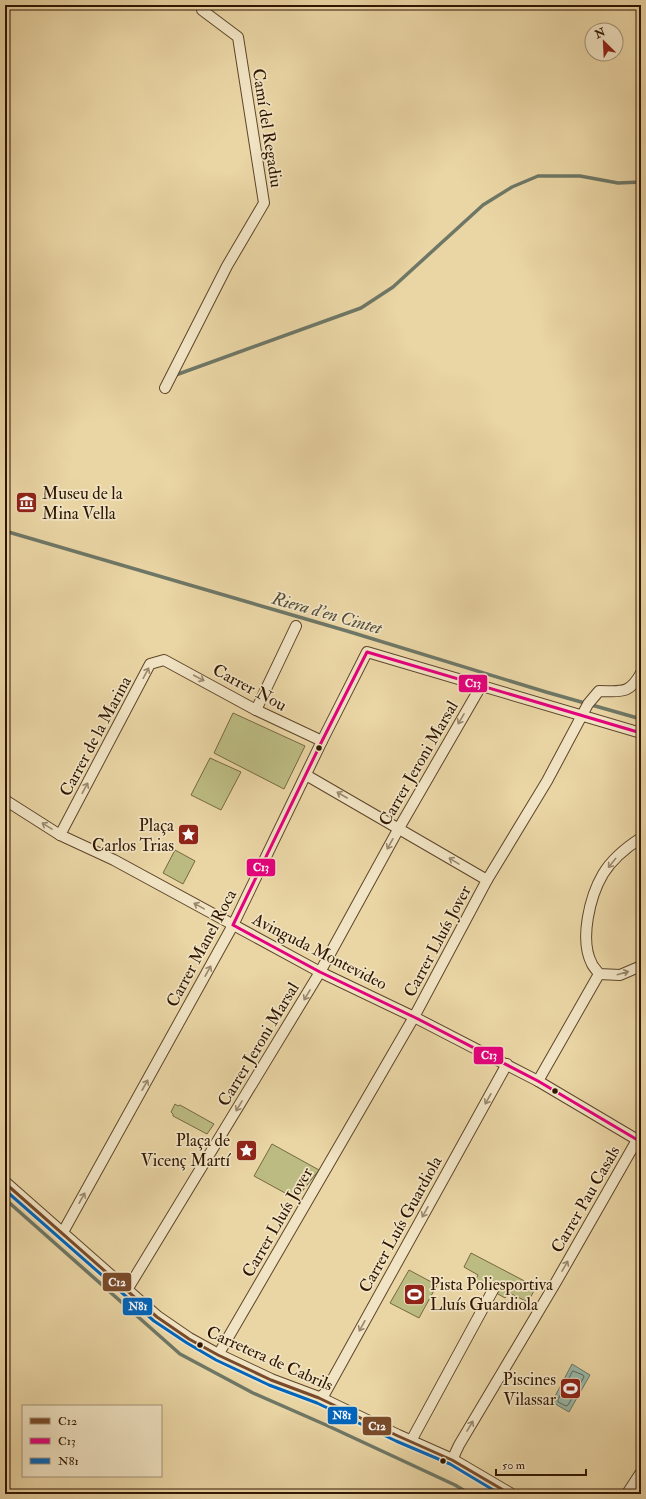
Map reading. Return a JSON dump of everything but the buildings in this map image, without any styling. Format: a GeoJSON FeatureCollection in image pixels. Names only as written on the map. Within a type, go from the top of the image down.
{"type":"FeatureCollection","features":[{"type":"Feature","properties":{"kind":"street","name":"Camí del Regadiu"},"geometry":{"type":"LineString","coordinates":[[165,388],[228,266],[264,203],[238,37],[202,10]]}},
{"type":"Feature","properties":{"kind":"street"},"geometry":{"type":"LineString","coordinates":[[256,710],[296,626]]}},
{"type":"Feature","properties":{"kind":"street","name":"Carrer Manel Roca"},"geometry":{"type":"LineString","coordinates":[[63,1232],[233,925],[367,652],[481,686]]}},
{"type":"Feature","properties":{"kind":"street","name":"Carrer Nou"},"geometry":{"type":"LineString","coordinates":[[164,660],[256,710],[322,741]]}},
{"type":"Feature","properties":{"kind":"street","name":"Carrer de la Marina"},"geometry":{"type":"LineString","coordinates":[[60,835],[150,664],[164,660]]}},
{"type":"Feature","properties":{"kind":"street","name":"Carrer Lluís Jover"},"geometry":{"type":"LineString","coordinates":[[218,1355],[414,1017],[487,880],[547,781],[581,715],[599,691],[624,691],[635,684],[641,673]]}},
{"type":"Feature","properties":{"kind":"street"},"geometry":{"type":"LineString","coordinates":[[481,686],[641,733]]}},
{"type":"Feature","properties":{"kind":"street","name":"Carrer Jeroni Marsal"},"geometry":{"type":"LineString","coordinates":[[127,1290],[320,972],[399,828],[481,686]]}},
{"type":"Feature","properties":{"kind":"street"},"geometry":{"type":"LineString","coordinates":[[306,775],[487,880]]}},
{"type":"Feature","properties":{"kind":"street","name":"Avinguda Montevideo"},"geometry":{"type":"LineString","coordinates":[[5,800],[60,835],[114,860],[320,972],[507,1064],[639,1141]]}},
{"type":"Feature","properties":{"kind":"street"},"geometry":{"type":"LineString","coordinates":[[599,974],[592,964],[587,951],[587,918],[593,897],[603,874],[628,846],[641,838]]}},
{"type":"Feature","properties":{"kind":"street"},"geometry":{"type":"LineString","coordinates":[[599,974],[620,975],[641,966]]}},
{"type":"Feature","properties":{"kind":"street"},"geometry":{"type":"LineString","coordinates":[[538,1081],[599,974]]}},
{"type":"Feature","properties":{"kind":"street","name":"Carrer Luís Guardiola"},"geometry":{"type":"LineString","coordinates":[[319,1398],[325,1393],[507,1064]]}},
{"type":"Feature","properties":{"kind":"street","name":"Carrer Pau Casals"},"geometry":{"type":"LineString","coordinates":[[452,1460],[459,1445],[639,1141]]}},
{"type":"Feature","properties":{"kind":"street","name":"Carretera de Cabrils"},"geometry":{"type":"LineString","coordinates":[[5,1183],[63,1232],[157,1317],[189,1339],[218,1355],[271,1380],[319,1398],[410,1442],[452,1460],[510,1494]]}},
{"type":"Feature","properties":{"kind":"street"},"geometry":{"type":"LineString","coordinates":[[410,1442],[493,1290]]}},
{"type":"Feature","properties":{"kind":"street"},"geometry":{"type":"LineString","coordinates":[[631,1491],[641,1474]]}},
{"type":"Feature","properties":{"kind":"green space"},"geometry":{"type":"Polygon","coordinates":[[[233,713],[305,746],[284,789],[214,753],[233,713]]]}},
{"type":"Feature","properties":{"kind":"green space"},"geometry":{"type":"Polygon","coordinates":[[[210,758],[241,772],[221,810],[191,795],[210,758]]]}},
{"type":"Feature","properties":{"kind":"green space"},"geometry":{"type":"Polygon","coordinates":[[[175,850],[195,861],[183,884],[163,873],[175,850]]]}},
{"type":"Feature","properties":{"kind":"green space"},"geometry":{"type":"Polygon","coordinates":[[[175,1104],[178,1106],[180,1105],[214,1124],[207,1134],[173,1116],[171,1112],[175,1104]]]}},
{"type":"Feature","properties":{"kind":"green space"},"geometry":{"type":"Polygon","coordinates":[[[272,1144],[319,1170],[296,1199],[254,1176],[272,1144]]]}},
{"type":"Feature","properties":{"kind":"green space"},"geometry":{"type":"Polygon","coordinates":[[[471,1253],[536,1287],[528,1302],[509,1293],[505,1298],[475,1281],[478,1275],[464,1267],[471,1253]]]}},
{"type":"Feature","properties":{"kind":"green space","name":"Pista Poliesportiva Lluís Guardiola"},"geometry":{"type":"Polygon","coordinates":[[[409,1270],[437,1285],[419,1318],[390,1303],[409,1270]]]}},
{"type":"Feature","properties":{"kind":"water","name":"Piscines Vilassar"},"geometry":{"type":"Polygon","coordinates":[[[572,1364],[590,1375],[569,1412],[552,1402],[572,1364]]]}},
{"type":"Feature","properties":{"kind":"waterway"},"geometry":{"type":"LineString","coordinates":[[173,376],[361,308],[393,287],[483,205],[512,187],[538,176],[580,176],[618,183],[641,182]]}},
{"type":"Feature","properties":{"kind":"waterway","name":"Riera d'en Cintet"},"geometry":{"type":"LineString","coordinates":[[5,531],[641,719]]}},
{"type":"Feature","properties":{"kind":"waterway"},"geometry":{"type":"LineString","coordinates":[[5,1199],[180,1354],[253,1393],[455,1485],[470,1494]]}},
{"type":"Feature","properties":{"kind":"transit line","name":"C13"},"geometry":{"type":"LineString","coordinates":[[641,733],[367,652],[233,925],[320,972],[414,1017],[538,1081],[641,1142]]}},
{"type":"Feature","properties":{"kind":"transit line","name":"C12"},"geometry":{"type":"LineString","coordinates":[[5,1183],[157,1317],[189,1339],[218,1355],[271,1380],[319,1398],[452,1460],[510,1494]]}},
{"type":"Feature","properties":{"kind":"transit line","name":"N81"},"geometry":{"type":"LineString","coordinates":[[5,1190],[154,1321],[187,1343],[216,1360],[269,1385],[317,1403],[396,1441],[450,1464],[500,1494]]}},
{"type":"Feature","properties":{"kind":"place","name":"Museu de la Mina Vella"},"geometry":{"type":"Point","coordinates":[27,503]}},
{"type":"Feature","properties":{"kind":"place","name":"Plaça Carlos Trias"},"geometry":{"type":"Point","coordinates":[189,835]}},
{"type":"Feature","properties":{"kind":"place","name":"Plaça de Vicenç Martí"},"geometry":{"type":"Point","coordinates":[246,1150]}},
{"type":"Feature","properties":{"kind":"place","name":"Pista Poliesportiva Lluís Guardiola"},"geometry":{"type":"Point","coordinates":[414,1294]}},
{"type":"Feature","properties":{"kind":"place","name":"Piscines Vilassar"},"geometry":{"type":"Point","coordinates":[571,1389]}}]}
